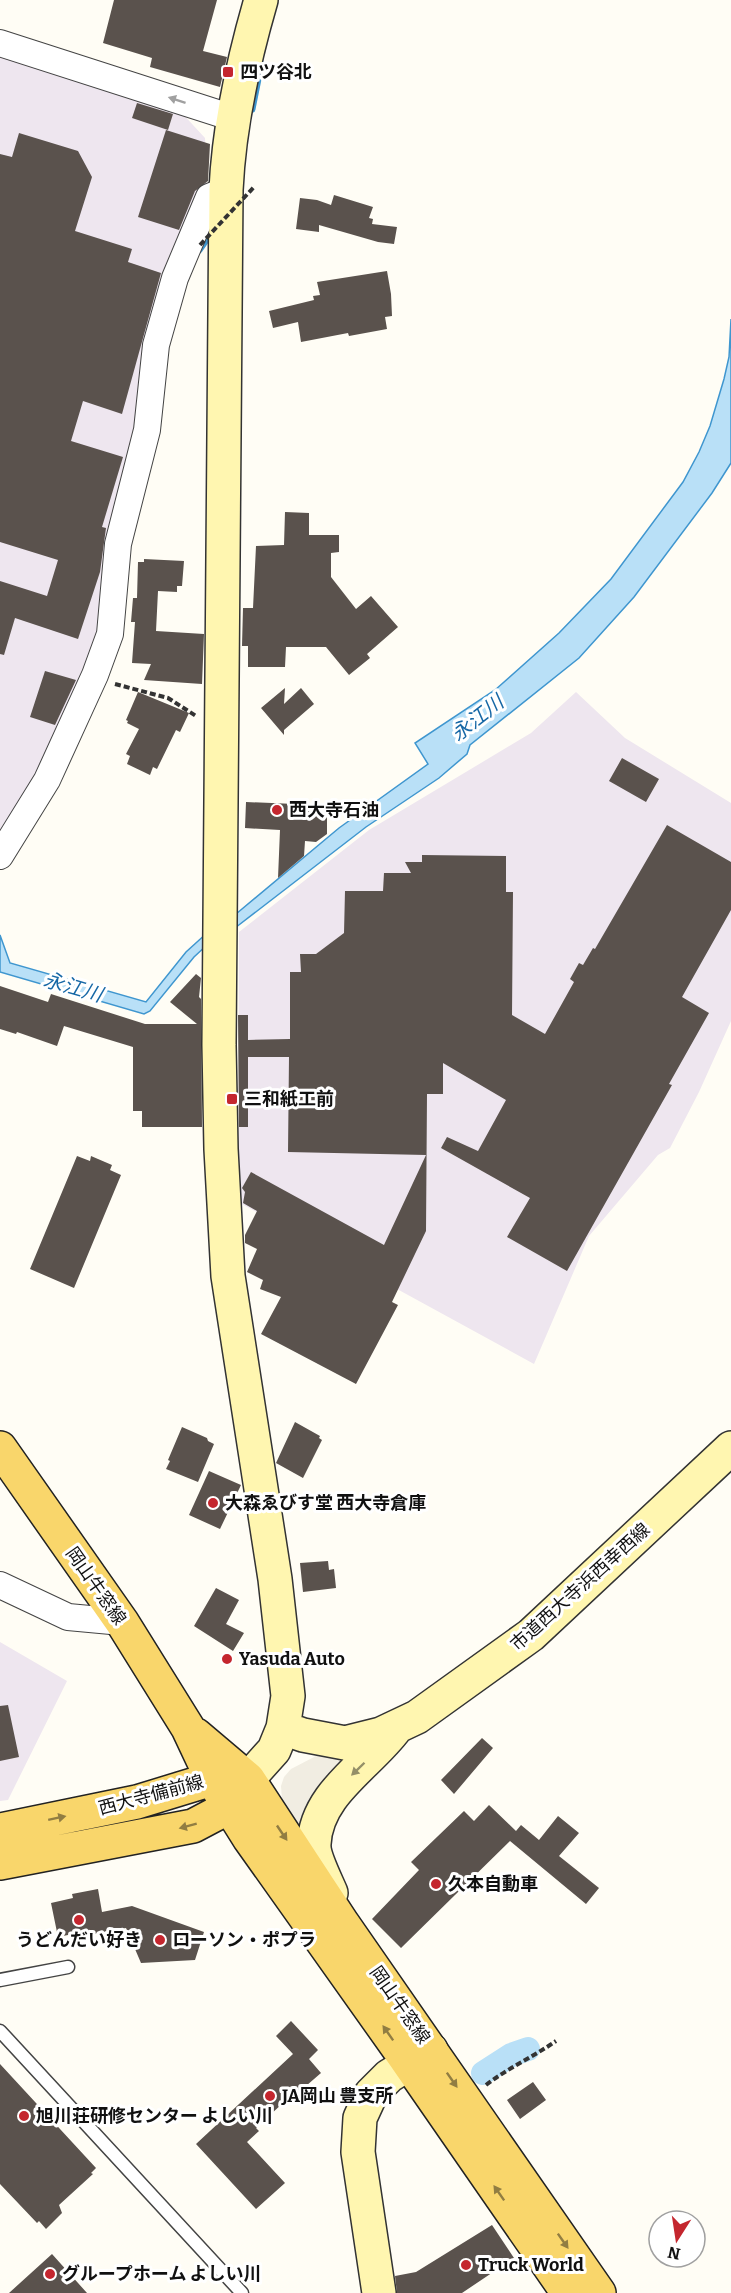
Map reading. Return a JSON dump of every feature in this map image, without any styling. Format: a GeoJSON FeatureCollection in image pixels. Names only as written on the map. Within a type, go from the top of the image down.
{"type":"FeatureCollection","features":[{"type":"Feature","properties":{"kind":"main road","name":"岡山牛窓線"},"geometry":{"type":"LineString","coordinates":[[0,1448],[122,1622],[188,1728],[212,1779],[249,1838],[420,2057],[466,2100],[599,2293]]}},
{"type":"Feature","properties":{"kind":"main road","name":"岡山牛窓線"},"geometry":{"type":"LineString","coordinates":[[188,1728],[248,1779],[343,1924],[420,2057],[568,2293]]}},
{"type":"Feature","properties":{"kind":"main road","name":"西大寺備前線"},"geometry":{"type":"LineString","coordinates":[[0,1830],[137,1802],[212,1779],[248,1779]]}},
{"type":"Feature","properties":{"kind":"main road","name":"西大寺備前線"},"geometry":{"type":"LineString","coordinates":[[0,1863],[194,1826],[230,1807],[248,1779]]}},
{"type":"Feature","properties":{"kind":"street"},"geometry":{"type":"LineString","coordinates":[[249,1838],[248,1779],[274,1750],[283,1728],[288,1696],[276,1579],[228,1276],[220,1129],[222,732],[233,197],[228,146],[261,0]]}},
{"type":"Feature","properties":{"kind":"street"},"geometry":{"type":"LineString","coordinates":[[0,43],[233,118]]}},
{"type":"Feature","properties":{"kind":"street"},"geometry":{"type":"LineString","coordinates":[[0,856],[47,780],[95,675],[110,634],[118,544],[147,430],[156,345],[175,278],[208,197],[233,197]]}},
{"type":"Feature","properties":{"kind":"street","name":"市道西大寺浜西幸西線"},"geometry":{"type":"LineString","coordinates":[[283,1728],[303,1735],[345,1743],[381,1734],[417,1717],[531,1635],[731,1448]]}},
{"type":"Feature","properties":{"kind":"street"},"geometry":{"type":"LineString","coordinates":[[0,1585],[68,1617],[122,1622]]}},
{"type":"Feature","properties":{"kind":"street"},"geometry":{"type":"LineString","coordinates":[[343,1924],[313,1845],[322,1813],[339,1787],[386,1743],[398,1727]]}},
{"type":"Feature","properties":{"kind":"street"},"geometry":{"type":"LineString","coordinates":[[373,2289],[358,2152],[360,2118],[371,2094],[389,2076],[420,2057]]}},
{"type":"Feature","properties":{"kind":"lane"},"geometry":{"type":"LineString","coordinates":[[0,1980],[68,1966]]}},
{"type":"Feature","properties":{"kind":"lane"},"geometry":{"type":"LineString","coordinates":[[0,2031],[242,2293]]}},
{"type":"Feature","properties":{"kind":"path"},"geometry":{"type":"LineString","coordinates":[[200,245],[233,197]]}},
{"type":"Feature","properties":{"kind":"path"},"geometry":{"type":"LineString","coordinates":[[110,683],[168,698],[222,732]]}},
{"type":"Feature","properties":{"kind":"path"},"geometry":{"type":"LineString","coordinates":[[466,2100],[506,2070],[534,2056],[556,2041]]}},
{"type":"Feature","properties":{"kind":"shaded area"},"geometry":{"type":"Polygon","coordinates":[[[0,53],[181,112],[205,138],[207,181],[166,271],[138,413],[99,638],[37,773],[0,832],[0,53]]]}},
{"type":"Feature","properties":{"kind":"shaded area"},"geometry":{"type":"Polygon","coordinates":[[[576,692],[625,738],[731,803],[731,1021],[699,1092],[670,1148],[658,1155],[589,1236],[534,1364],[238,1202],[239,932],[369,830],[531,733],[576,692]]]}},
{"type":"Feature","properties":{"kind":"shaded area"},"geometry":{"type":"Polygon","coordinates":[[[0,1642],[67,1681],[8,1800],[0,1801],[0,1642]]]}},
{"type":"Feature","properties":{"kind":"shaded area"},"geometry":{"type":"Polygon","coordinates":[[[369,1751],[308,1854],[283,1813],[281,1786],[284,1777],[291,1769],[316,1756],[369,1751]]]}},
{"type":"Feature","properties":{"kind":"water","name":"永江川"},"geometry":{"type":"Polygon","coordinates":[[[731,319],[731,463],[712,493],[634,597],[579,658],[470,745],[467,754],[439,778],[366,827],[235,928],[208,944],[194,957],[150,1011],[144,1014],[0,972],[0,935],[10,963],[146,1002],[186,952],[208,932],[236,914],[339,828],[428,764],[415,743],[495,690],[559,633],[611,579],[683,482],[710,426],[724,379],[729,357],[731,319]]]}},
{"type":"Feature","properties":{"kind":"building"},"geometry":{"type":"Polygon","coordinates":[[[114,0],[217,0],[203,51],[227,57],[220,87],[150,67],[152,58],[103,43],[114,0]]]}},
{"type":"Feature","properties":{"kind":"building"},"geometry":{"type":"Polygon","coordinates":[[[137,103],[173,114],[168,130],[132,118],[137,103]]]}},
{"type":"Feature","properties":{"kind":"building"},"geometry":{"type":"Polygon","coordinates":[[[166,130],[210,144],[208,181],[195,191],[179,230],[138,217],[166,130]]]}},
{"type":"Feature","properties":{"kind":"building"},"geometry":{"type":"Polygon","coordinates":[[[19,133],[78,151],[92,177],[75,231],[132,249],[128,262],[161,273],[122,414],[83,401],[71,441],[123,457],[102,527],[106,528],[100,572],[78,639],[15,618],[4,655],[0,654],[0,581],[47,596],[58,560],[0,542],[0,154],[12,157],[19,133]]]}},
{"type":"Feature","properties":{"kind":"building"},"geometry":{"type":"Polygon","coordinates":[[[334,195],[373,207],[369,218],[373,219],[372,224],[397,227],[394,244],[378,242],[319,225],[319,232],[296,229],[300,198],[331,205],[334,195]]]}},
{"type":"Feature","properties":{"kind":"building"},"geometry":{"type":"Polygon","coordinates":[[[387,271],[392,316],[385,317],[387,329],[349,336],[348,333],[301,342],[298,322],[273,328],[269,311],[314,300],[313,296],[320,295],[317,282],[387,271]]]}},
{"type":"Feature","properties":{"kind":"building"},"geometry":{"type":"Polygon","coordinates":[[[285,512],[309,513],[309,535],[339,535],[339,552],[331,553],[331,577],[356,609],[371,596],[398,627],[367,654],[370,658],[349,675],[326,647],[286,647],[285,667],[248,667],[248,646],[242,646],[243,608],[253,608],[256,546],[284,545],[285,512]]]}},
{"type":"Feature","properties":{"kind":"building"},"geometry":{"type":"Polygon","coordinates":[[[144,559],[184,561],[182,586],[177,586],[177,592],[158,591],[156,631],[204,634],[202,684],[144,680],[151,664],[132,663],[135,622],[131,622],[133,598],[137,598],[138,562],[144,562],[144,559]]]}},
{"type":"Feature","properties":{"kind":"building"},"geometry":{"type":"Polygon","coordinates":[[[45,671],[76,680],[55,725],[30,717],[45,671]]]}},
{"type":"Feature","properties":{"kind":"building"},"geometry":{"type":"Polygon","coordinates":[[[285,688],[284,704],[301,688],[314,704],[284,730],[284,735],[261,708],[285,688]]]}},
{"type":"Feature","properties":{"kind":"building"},"geometry":{"type":"Polygon","coordinates":[[[138,692],[189,713],[180,732],[176,730],[157,769],[153,767],[150,775],[127,764],[130,756],[126,754],[139,729],[127,723],[126,720],[138,692]]]}},
{"type":"Feature","properties":{"kind":"building"},"geometry":{"type":"Polygon","coordinates":[[[622,758],[659,779],[646,802],[609,781],[622,758]]]}},
{"type":"Feature","properties":{"kind":"building"},"geometry":{"type":"Polygon","coordinates":[[[246,802],[319,805],[319,813],[327,813],[327,834],[316,842],[305,841],[304,856],[278,878],[280,830],[245,828],[246,802]]]}},
{"type":"Feature","properties":{"kind":"building"},"geometry":{"type":"Polygon","coordinates":[[[667,825],[731,862],[731,910],[682,997],[709,1013],[669,1084],[672,1085],[567,1271],[507,1237],[530,1198],[441,1148],[447,1137],[478,1151],[506,1100],[443,1063],[443,1094],[427,1094],[426,1231],[392,1302],[398,1305],[356,1384],[261,1334],[281,1297],[260,1289],[263,1280],[247,1272],[257,1249],[245,1243],[245,1235],[257,1211],[243,1203],[245,1192],[242,1188],[251,1172],[384,1245],[426,1155],[288,1152],[289,1057],[248,1057],[248,1127],[239,1127],[238,1015],[248,1015],[248,1040],[290,1039],[290,972],[301,972],[300,954],[316,954],[344,933],[345,891],[383,891],[384,873],[411,873],[405,862],[422,862],[422,855],[506,856],[506,892],[513,892],[512,1015],[545,1034],[574,982],[570,979],[579,963],[583,965],[593,948],[595,949],[667,825]]]}},
{"type":"Feature","properties":{"kind":"building"},"geometry":{"type":"Polygon","coordinates":[[[196,974],[201,978],[199,997],[201,999],[202,1127],[142,1127],[142,1111],[133,1111],[133,1047],[64,1026],[57,1046],[17,1032],[16,1034],[0,1029],[0,986],[48,1002],[51,994],[145,1024],[197,1024],[170,1002],[196,974]]]}},
{"type":"Feature","properties":{"kind":"building"},"geometry":{"type":"Polygon","coordinates":[[[77,1156],[90,1161],[91,1156],[112,1165],[110,1170],[121,1175],[74,1288],[30,1269],[77,1156]]]}},
{"type":"Feature","properties":{"kind":"building"},"geometry":{"type":"Polygon","coordinates":[[[295,1422],[320,1436],[322,1440],[303,1478],[276,1463],[295,1422]]]}},
{"type":"Feature","properties":{"kind":"building"},"geometry":{"type":"Polygon","coordinates":[[[182,1427],[207,1438],[214,1444],[198,1482],[166,1469],[182,1427]]]}},
{"type":"Feature","properties":{"kind":"building","name":"大森ゑびす堂 西大寺倉庫"},"geometry":{"type":"Polygon","coordinates":[[[209,1471],[241,1485],[220,1529],[189,1515],[209,1471]]]}},
{"type":"Feature","properties":{"kind":"building"},"geometry":{"type":"Polygon","coordinates":[[[328,1561],[329,1570],[334,1569],[336,1588],[303,1592],[300,1563],[328,1561]]]}},
{"type":"Feature","properties":{"kind":"building"},"geometry":{"type":"Polygon","coordinates":[[[216,1588],[239,1600],[226,1624],[244,1633],[233,1651],[194,1626],[216,1588]]]}},
{"type":"Feature","properties":{"kind":"building"},"geometry":{"type":"Polygon","coordinates":[[[8,1705],[19,1757],[0,1761],[0,1706],[8,1705]]]}},
{"type":"Feature","properties":{"kind":"building"},"geometry":{"type":"Polygon","coordinates":[[[482,1738],[493,1748],[454,1794],[441,1780],[482,1738]]]}},
{"type":"Feature","properties":{"kind":"building","name":"久本自動車"},"geometry":{"type":"Polygon","coordinates":[[[489,1805],[516,1831],[521,1825],[539,1840],[558,1816],[579,1833],[559,1856],[599,1888],[586,1904],[510,1841],[401,1948],[372,1919],[419,1870],[411,1862],[464,1811],[474,1821],[489,1805]]]}},
{"type":"Feature","properties":{"kind":"building"},"geometry":{"type":"Polygon","coordinates":[[[98,1889],[102,1912],[132,1906],[204,1932],[195,1960],[141,1963],[126,1928],[78,1937],[78,1933],[58,1937],[51,1903],[73,1898],[72,1894],[98,1889]]]}},
{"type":"Feature","properties":{"kind":"building"},"geometry":{"type":"Polygon","coordinates":[[[291,2021],[318,2050],[309,2059],[321,2073],[299,2092],[297,2090],[256,2128],[259,2131],[247,2142],[285,2183],[256,2209],[196,2144],[293,2054],[276,2036],[291,2021]]]}},
{"type":"Feature","properties":{"kind":"building","name":"旭川荘研修センター よしい川"},"geometry":{"type":"Polygon","coordinates":[[[0,2064],[96,2168],[91,2173],[93,2174],[59,2205],[62,2213],[46,2229],[39,2221],[37,2223],[0,2184],[0,2064]]]}},
{"type":"Feature","properties":{"kind":"building"},"geometry":{"type":"Polygon","coordinates":[[[533,2082],[546,2100],[520,2119],[507,2100],[533,2082]]]}},
{"type":"Feature","properties":{"kind":"building","name":"Truck World"},"geometry":{"type":"Polygon","coordinates":[[[492,2225],[514,2258],[462,2293],[397,2293],[395,2276],[416,2272],[492,2225]]]}},
{"type":"Feature","properties":{"kind":"building","name":"グループホーム よしい川"},"geometry":{"type":"Polygon","coordinates":[[[52,2254],[87,2293],[9,2293],[52,2254]]]}},
{"type":"Feature","properties":{"kind":"waterway"},"geometry":{"type":"LineString","coordinates":[[252,109],[261,64]]}},
{"type":"Feature","properties":{"kind":"waterway"},"geometry":{"type":"LineString","coordinates":[[199,250],[213,230]]}},
{"type":"Feature","properties":{"kind":"waterway"},"geometry":{"type":"LineString","coordinates":[[483,2073],[511,2055],[528,2049]]}},
{"type":"Feature","properties":{"kind":"place","name":"四ツ谷北"},"geometry":{"type":"Point","coordinates":[228,72]}},
{"type":"Feature","properties":{"kind":"place","name":"西大寺石油"},"geometry":{"type":"Point","coordinates":[277,810]}},
{"type":"Feature","properties":{"kind":"place","name":"三和紙工前"},"geometry":{"type":"Point","coordinates":[232,1099]}},
{"type":"Feature","properties":{"kind":"place","name":"大森ゑびす堂 西大寺倉庫"},"geometry":{"type":"Point","coordinates":[213,1503]}},
{"type":"Feature","properties":{"kind":"place","name":"Yasuda Auto"},"geometry":{"type":"Point","coordinates":[227,1659]}},
{"type":"Feature","properties":{"kind":"place","name":"久本自動車"},"geometry":{"type":"Point","coordinates":[436,1884]}},
{"type":"Feature","properties":{"kind":"place","name":"うどんだい好き"},"geometry":{"type":"Point","coordinates":[79,1920]}},
{"type":"Feature","properties":{"kind":"place","name":"ローソン・ポプラ"},"geometry":{"type":"Point","coordinates":[160,1940]}},
{"type":"Feature","properties":{"kind":"place","name":"JA岡山 豊支所"},"geometry":{"type":"Point","coordinates":[270,2096]}},
{"type":"Feature","properties":{"kind":"place","name":"旭川荘研修センター よしい川"},"geometry":{"type":"Point","coordinates":[24,2116]}},
{"type":"Feature","properties":{"kind":"place","name":"Truck World"},"geometry":{"type":"Point","coordinates":[466,2265]}},
{"type":"Feature","properties":{"kind":"place","name":"グループホーム よしい川"},"geometry":{"type":"Point","coordinates":[50,2274]}}]}
